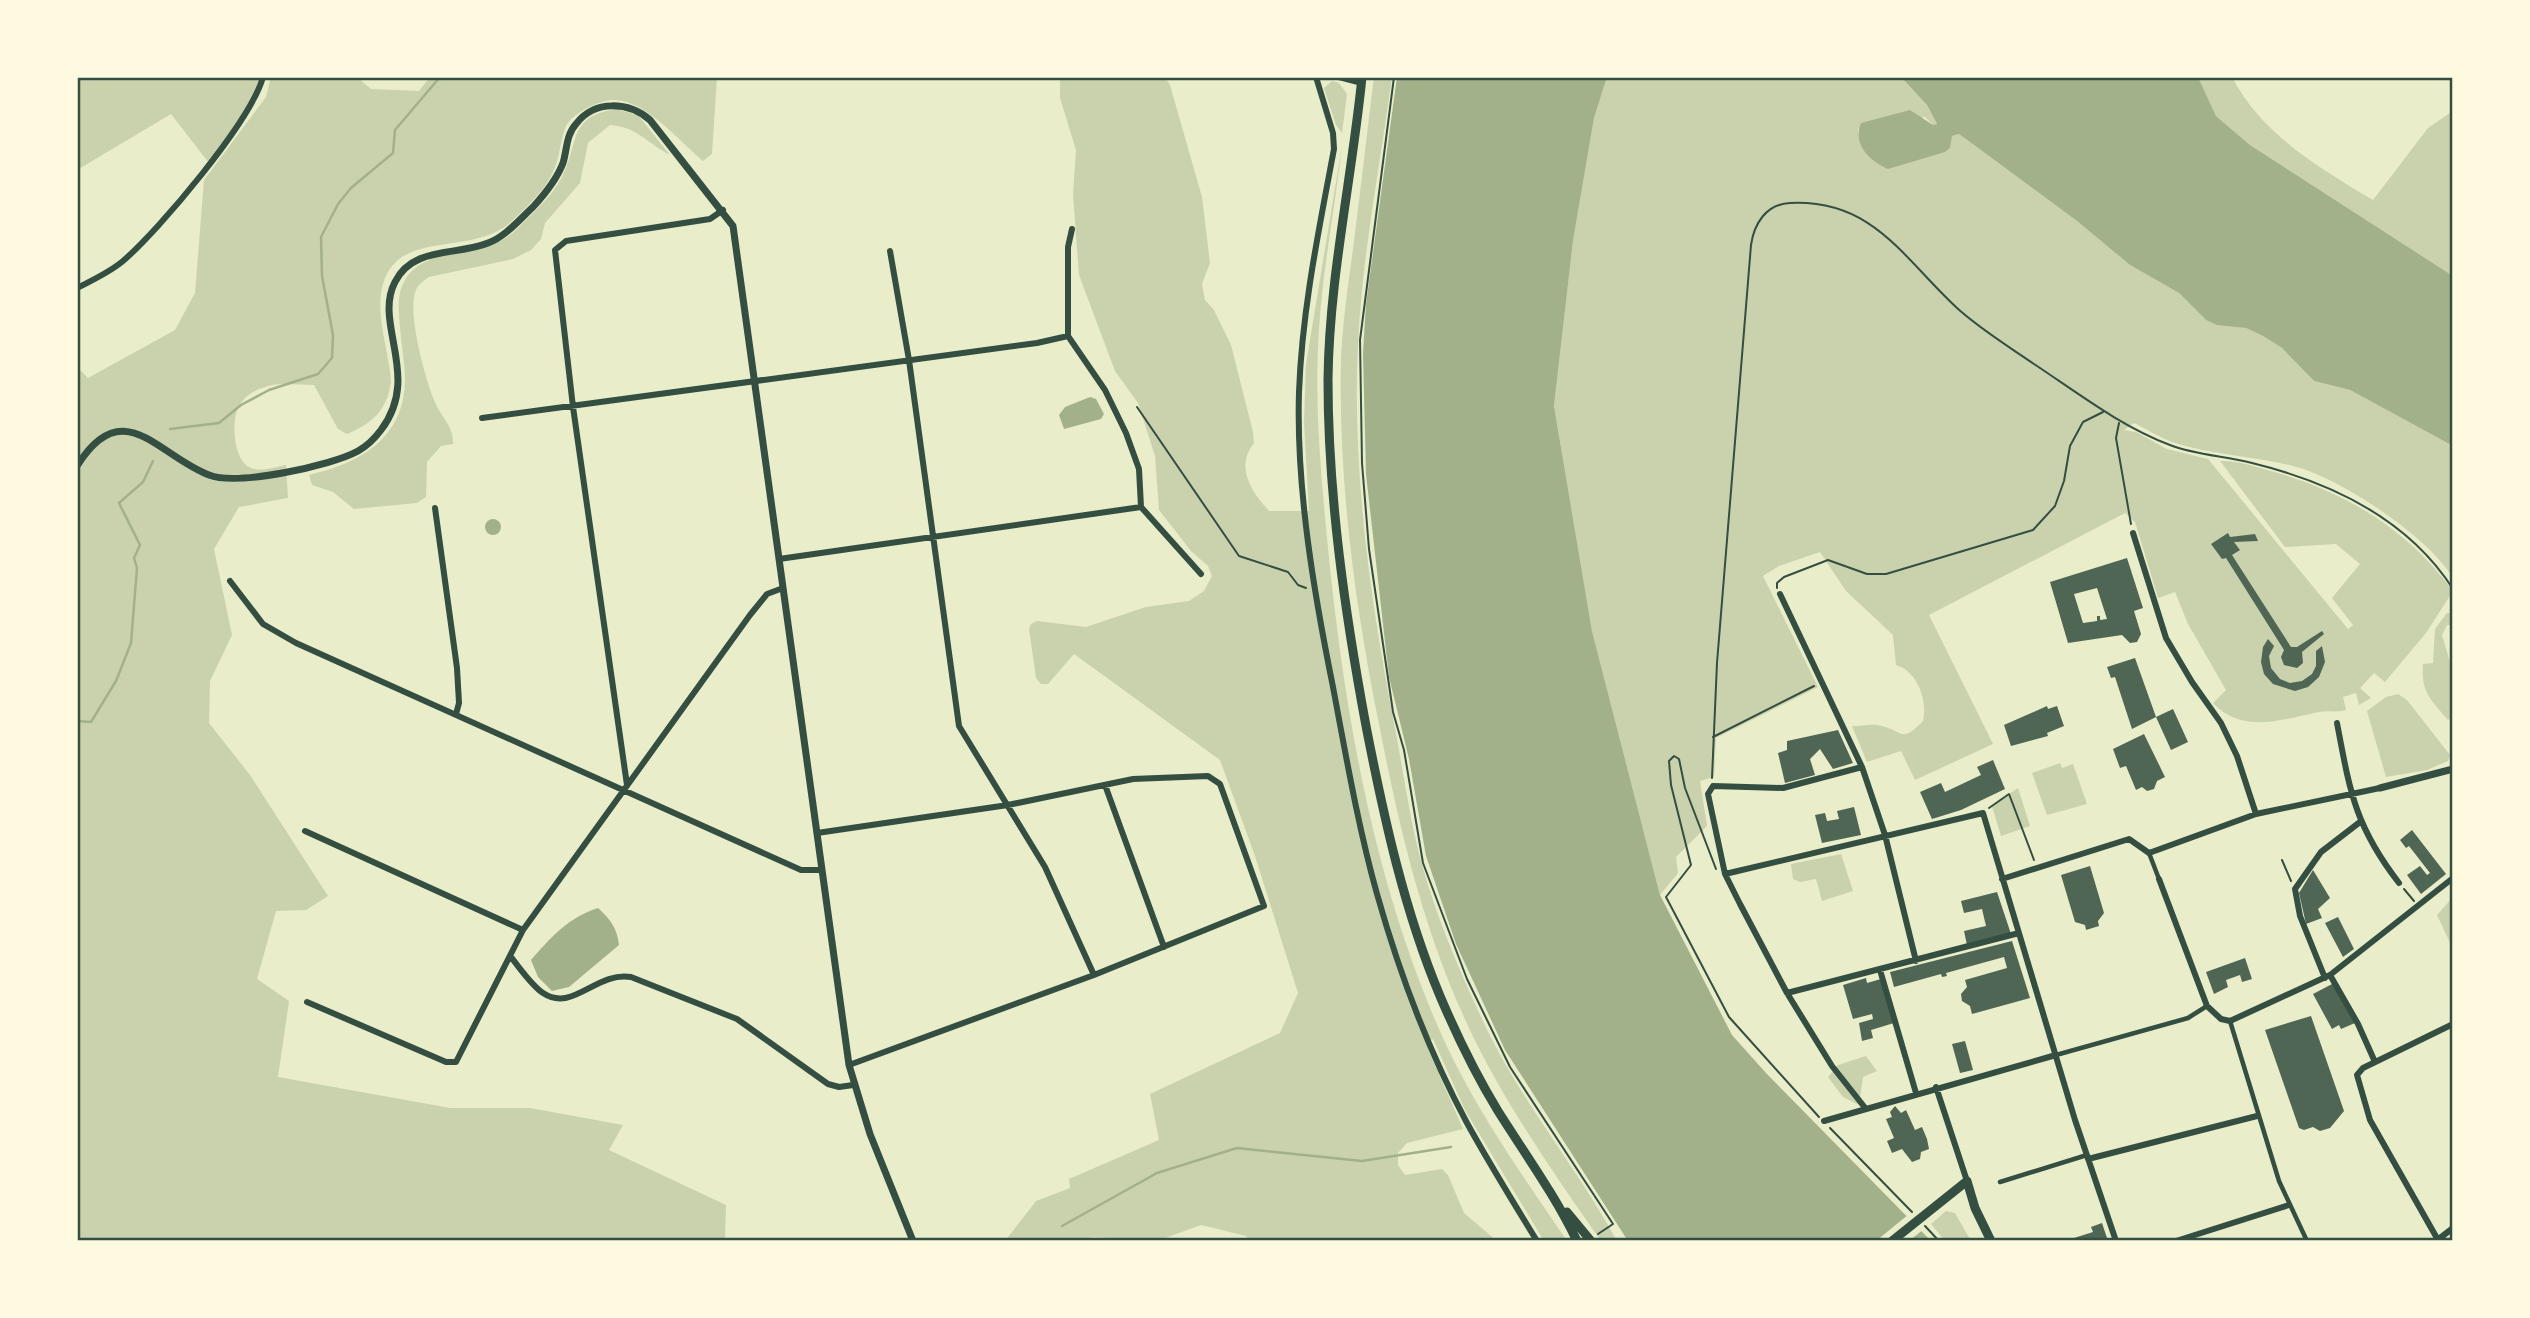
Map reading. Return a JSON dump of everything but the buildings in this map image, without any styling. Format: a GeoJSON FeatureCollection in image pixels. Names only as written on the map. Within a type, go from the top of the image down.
{"type":"FeatureCollection","features":[{"type":"Feature","properties":{"kind":"main road"},"geometry":{"type":"LineString","coordinates":[[1362,80],[1335,293],[1328,378],[1331,456],[1344,596],[1355,668],[1389,837],[1425,958],[1478,1076],[1559,1203],[1577,1241]]}},
{"type":"Feature","properties":{"kind":"main road"},"geometry":{"type":"LineString","coordinates":[[1892,1241],[1967,1181],[1975,1208],[1991,1241]]}},
{"type":"Feature","properties":{"kind":"main road"},"geometry":{"type":"LineString","coordinates":[[1559,1203],[1593,1238]]}},
{"type":"Feature","properties":{"kind":"street"},"geometry":{"type":"LineString","coordinates":[[77,288],[123,261],[160,221],[249,110],[263,77]]}},
{"type":"Feature","properties":{"kind":"street"},"geometry":{"type":"LineString","coordinates":[[1316,77],[1333,133],[1334,149],[1308,290],[1299,393],[1299,428],[1314,590],[1360,825],[1377,895],[1424,1029],[1466,1120],[1537,1241]]}},
{"type":"Feature","properties":{"kind":"street"},"geometry":{"type":"LineString","coordinates":[[1339,77],[1362,80]]}},
{"type":"Feature","properties":{"kind":"street"},"geometry":{"type":"LineString","coordinates":[[77,466],[103,436],[124,431],[145,435],[210,476],[230,479],[323,465],[368,444],[387,422],[398,386],[398,356],[389,308],[395,281],[412,262],[423,257],[475,247],[500,236],[539,200],[562,164],[575,124],[595,109],[619,106],[640,112],[650,120],[733,226],[849,1065],[853,1085],[913,1241]]}},
{"type":"Feature","properties":{"kind":"street"},"geometry":{"type":"LineString","coordinates":[[626,787],[573,407],[555,250],[566,241],[710,219],[723,210]]}},
{"type":"Feature","properties":{"kind":"street"},"geometry":{"type":"LineString","coordinates":[[1072,229],[1068,247],[1068,336],[1105,390],[1126,433],[1139,469],[1141,507],[1200,574]]}},
{"type":"Feature","properties":{"kind":"street"},"geometry":{"type":"LineString","coordinates":[[890,251],[909,360],[959,726],[1045,867],[1094,975]]}},
{"type":"Feature","properties":{"kind":"street"},"geometry":{"type":"LineString","coordinates":[[482,418],[755,382],[1068,336]]}},
{"type":"Feature","properties":{"kind":"street"},"geometry":{"type":"LineString","coordinates":[[779,559],[1141,507]]}},
{"type":"Feature","properties":{"kind":"street"},"geometry":{"type":"LineString","coordinates":[[435,508],[457,668],[459,704],[456,714]]}},
{"type":"Feature","properties":{"kind":"street"},"geometry":{"type":"LineString","coordinates":[[2133,533],[2166,638],[2221,723],[2237,756],[2256,814]]}},
{"type":"Feature","properties":{"kind":"street"},"geometry":{"type":"LineString","coordinates":[[230,582],[263,624],[280,635],[626,787],[801,870],[822,870]]}},
{"type":"Feature","properties":{"kind":"street"},"geometry":{"type":"LineString","coordinates":[[307,1002],[446,1062],[459,1059],[523,930],[750,615],[767,594],[783,588]]}},
{"type":"Feature","properties":{"kind":"street"},"geometry":{"type":"LineString","coordinates":[[1780,594],[1862,767],[1885,835],[1916,961]]}},
{"type":"Feature","properties":{"kind":"street"},"geometry":{"type":"LineString","coordinates":[[2337,723],[2350,795],[2360,821],[2375,854],[2399,883]]}},
{"type":"Feature","properties":{"kind":"street"},"geometry":{"type":"LineString","coordinates":[[1862,767],[1783,788],[1713,786],[1707,794],[1725,874],[1787,993],[1832,1066],[1866,1109]]}},
{"type":"Feature","properties":{"kind":"street"},"geometry":{"type":"LineString","coordinates":[[2149,853],[2256,814],[2350,795],[2453,769]]}},
{"type":"Feature","properties":{"kind":"street"},"geometry":{"type":"LineString","coordinates":[[817,833],[1008,805],[1133,779],[1208,776],[1220,784],[1264,906],[1094,975],[849,1065]]}},
{"type":"Feature","properties":{"kind":"street"},"geometry":{"type":"LineString","coordinates":[[1105,785],[1164,947]]}},
{"type":"Feature","properties":{"kind":"street"},"geometry":{"type":"LineString","coordinates":[[1725,874],[1983,813],[2056,1055],[2116,1241]]}},
{"type":"Feature","properties":{"kind":"street"},"geometry":{"type":"LineString","coordinates":[[2360,821],[2321,852],[2295,889],[2300,916],[2327,976],[2358,1024],[2375,1062]]}},
{"type":"Feature","properties":{"kind":"street"},"geometry":{"type":"LineString","coordinates":[[305,831],[523,930]]}},
{"type":"Feature","properties":{"kind":"street"},"geometry":{"type":"LineString","coordinates":[[2003,879],[2129,839],[2149,853],[2207,1006],[2221,1019],[2230,1021],[2327,976],[2453,878]]}},
{"type":"Feature","properties":{"kind":"street"},"geometry":{"type":"LineString","coordinates":[[1787,993],[2019,933]]}},
{"type":"Feature","properties":{"kind":"street"},"geometry":{"type":"LineString","coordinates":[[510,956],[541,992],[556,1000],[564,1000],[606,977],[631,977],[737,1019],[828,1084],[839,1087],[853,1085]]}},
{"type":"Feature","properties":{"kind":"street"},"geometry":{"type":"LineString","coordinates":[[1880,970],[1916,1093]]}},
{"type":"Feature","properties":{"kind":"street"},"geometry":{"type":"LineString","coordinates":[[1824,1121],[1936,1087],[2188,1018],[2207,1006]]}},
{"type":"Feature","properties":{"kind":"street"},"geometry":{"type":"LineString","coordinates":[[2230,1021],[2257,1116],[2289,1205],[2307,1241]]}},
{"type":"Feature","properties":{"kind":"street"},"geometry":{"type":"LineString","coordinates":[[2453,1024],[2375,1062],[2357,1075],[2365,1108],[2437,1240],[2453,1228]]}},
{"type":"Feature","properties":{"kind":"street"},"geometry":{"type":"LineString","coordinates":[[1936,1087],[1967,1181]]}},
{"type":"Feature","properties":{"kind":"street"},"geometry":{"type":"LineString","coordinates":[[2000,1182],[2088,1157],[2257,1116]]}},
{"type":"Feature","properties":{"kind":"street"},"geometry":{"type":"LineString","coordinates":[[2176,1241],[2289,1205]]}},
{"type":"Feature","properties":{"kind":"path"},"geometry":{"type":"LineString","coordinates":[[1394,77],[1360,341],[1362,463],[1369,549],[1394,712],[1404,750],[1423,863],[1466,979],[1510,1067],[1613,1224],[1593,1238]]}},
{"type":"Feature","properties":{"kind":"path"},"geometry":{"type":"LineString","coordinates":[[1713,786],[1712,737],[1751,245],[1756,225],[1763,215],[1784,203],[1811,202],[1837,206],[1860,217],[1880,232],[1959,310],[2119,422],[2171,446],[2253,463],[2314,481],[2368,508],[2414,542],[2453,589]]}},
{"type":"Feature","properties":{"kind":"path"},"geometry":{"type":"LineString","coordinates":[[1137,407],[1239,556],[1288,572],[1298,585],[1314,590]]}},
{"type":"Feature","properties":{"kind":"path"},"geometry":{"type":"LineString","coordinates":[[1776,586],[1784,577],[1828,560],[1867,574],[1886,574],[2033,530],[2055,506],[2064,481],[2070,446],[2083,422],[2104,412]]}},
{"type":"Feature","properties":{"kind":"path"},"geometry":{"type":"LineString","coordinates":[[2119,422],[2116,438],[2133,533]]}},
{"type":"Feature","properties":{"kind":"path"},"geometry":{"type":"LineString","coordinates":[[1712,737],[1823,681]]}},
{"type":"Feature","properties":{"kind":"path"},"geometry":{"type":"LineString","coordinates":[[1725,874],[1714,867],[1685,788],[1679,759],[1674,756],[1669,761],[1671,785],[1691,865],[1666,897],[1729,1017],[1915,1215]]}},
{"type":"Feature","properties":{"kind":"path"},"geometry":{"type":"LineString","coordinates":[[1983,813],[2010,794],[2036,868]]}},
{"type":"Feature","properties":{"kind":"path"},"geometry":{"type":"LineString","coordinates":[[2282,860],[2295,889]]}},
{"type":"Feature","properties":{"kind":"path"},"geometry":{"type":"LineString","coordinates":[[2399,883],[2417,904]]}},
{"type":"Feature","properties":{"kind":"path"},"geometry":{"type":"LineString","coordinates":[[1924,1225],[1939,1241]]}},
{"type":"Feature","properties":{"kind":"shaded area"},"geometry":{"type":"Polygon","coordinates":[[[77,77],[263,77],[258,93],[209,163],[171,114],[77,170],[77,77]]]}},
{"type":"Feature","properties":{"kind":"shaded area"},"geometry":{"type":"Polygon","coordinates":[[[271,77],[357,77],[371,89],[419,91],[430,77],[717,77],[712,154],[703,161],[649,113],[624,101],[600,103],[586,108],[569,121],[550,179],[512,221],[481,238],[428,247],[398,260],[388,272],[381,298],[382,326],[390,369],[389,392],[382,408],[364,425],[347,434],[338,429],[314,385],[270,385],[253,392],[241,403],[236,412],[234,429],[240,456],[249,467],[257,470],[286,465],[288,498],[239,507],[214,549],[232,635],[210,681],[209,723],[250,775],[328,896],[306,910],[276,911],[257,979],[289,1001],[278,1077],[450,1108],[530,1108],[623,1125],[609,1150],[726,1205],[725,1241],[77,1241],[77,367],[88,378],[175,330],[195,293],[204,180],[266,97],[271,77]]]}},
{"type":"Feature","properties":{"kind":"shaded area"},"geometry":{"type":"Polygon","coordinates":[[[1060,77],[1165,77],[1170,85],[1202,197],[1210,263],[1202,284],[1205,300],[1214,310],[1231,345],[1253,432],[1254,443],[1248,452],[1246,470],[1251,487],[1269,511],[1309,511],[1304,422],[1306,364],[1342,146],[1321,306],[1318,411],[1335,609],[1365,793],[1396,913],[1439,1029],[1482,1112],[1567,1241],[1544,1241],[1465,1110],[1433,1039],[1425,1042],[1463,1129],[1407,1143],[1398,1153],[1398,1165],[1405,1175],[1442,1169],[1448,1175],[1464,1213],[1497,1241],[1250,1241],[1246,1236],[1201,1225],[1157,1241],[1092,1237],[1088,1241],[1005,1241],[1036,1201],[1070,1188],[1069,1179],[1159,1140],[1150,1094],[1280,1033],[1298,993],[1255,856],[1220,760],[1074,654],[1048,684],[1041,684],[1036,678],[1029,629],[1031,624],[1037,621],[1086,627],[1146,607],[1189,601],[1204,591],[1212,576],[1208,566],[1191,551],[1159,510],[1155,456],[1138,403],[1115,371],[1079,275],[1073,195],[1076,150],[1060,98],[1060,77]]]}},
{"type":"Feature","properties":{"kind":"shaded area"},"geometry":{"type":"Polygon","coordinates":[[[1374,77],[1392,77],[1367,244],[1360,311],[1357,392],[1360,487],[1370,582],[1413,827],[1427,882],[1441,922],[1497,1050],[1617,1241],[1601,1241],[1514,1111],[1469,1028],[1426,918],[1405,844],[1388,767],[1363,637],[1350,544],[1341,404],[1343,328],[1374,77]]]}},
{"type":"Feature","properties":{"kind":"shaded area"},"geometry":{"type":"Polygon","coordinates":[[[1397,77],[1607,77],[1594,118],[1573,241],[1554,406],[1592,631],[1660,895],[1732,1035],[1931,1241],[1628,1241],[1505,1050],[1456,944],[1426,856],[1409,759],[1389,677],[1366,474],[1363,353],[1366,304],[1397,77]]]}},
{"type":"Feature","properties":{"kind":"shaded area"},"geometry":{"type":"Polygon","coordinates":[[[1607,77],[1901,77],[1927,105],[1937,124],[1933,125],[1925,117],[1858,129],[1861,146],[1948,150],[1952,136],[1959,134],[2077,221],[2130,265],[2179,293],[2206,320],[2246,328],[2263,336],[2282,348],[2314,381],[2350,390],[2453,446],[2453,578],[2441,562],[2404,527],[2358,495],[2312,472],[2187,446],[2167,440],[2134,423],[2124,430],[2136,432],[2167,449],[2208,459],[2348,629],[2353,625],[2332,598],[2360,564],[2336,544],[2285,547],[2220,461],[2242,463],[2278,473],[2353,504],[2376,517],[2417,550],[2453,591],[2426,633],[2385,682],[2374,673],[2360,688],[2371,698],[2359,705],[2356,693],[2343,697],[2346,710],[2342,711],[2323,711],[2278,721],[2250,722],[2237,719],[2213,703],[2226,690],[2188,624],[2175,592],[2158,598],[2135,522],[2125,513],[1929,615],[1993,744],[1915,780],[1901,751],[1867,762],[1852,726],[1878,725],[1906,734],[1923,721],[1924,704],[1919,687],[1910,673],[1896,665],[1893,635],[1846,591],[1820,552],[1779,566],[1763,576],[1818,687],[1716,738],[1714,777],[1700,781],[1707,826],[1676,857],[1678,873],[1660,895],[1592,631],[1554,406],[1573,241],[1594,118],[1607,77]]]}},
{"type":"Feature","properties":{"kind":"shaded area"},"geometry":{"type":"Polygon","coordinates":[[[1901,77],[2198,77],[2216,116],[2250,145],[2453,276],[2453,446],[2350,390],[2314,381],[2282,348],[2263,336],[2246,328],[2217,325],[2206,320],[2179,293],[2130,265],[2077,221],[1959,134],[1952,136],[1950,148],[1945,152],[1888,169],[1875,162],[1861,145],[1861,123],[1910,110],[1933,125],[1937,124],[1927,105],[1901,77]]]}},
{"type":"Feature","properties":{"kind":"shaded area"},"geometry":{"type":"Polygon","coordinates":[[[2198,77],[2232,77],[2244,98],[2276,133],[2313,162],[2373,200],[2428,128],[2453,111],[2453,276],[2250,145],[2216,116],[2198,77]]]}},
{"type":"Feature","properties":{"kind":"shaded area"},"geometry":{"type":"Polygon","coordinates":[[[1332,81],[1339,83],[1347,94],[1342,133],[1336,125],[1324,88],[1332,81]]]}},
{"type":"Feature","properties":{"kind":"shaded area"},"geometry":{"type":"Polygon","coordinates":[[[616,109],[638,115],[670,155],[635,132],[610,125],[588,143],[580,183],[545,223],[541,239],[531,250],[513,259],[429,277],[417,288],[413,303],[418,347],[430,390],[453,438],[453,444],[441,446],[427,462],[426,497],[417,503],[354,509],[333,492],[312,485],[309,475],[362,455],[388,433],[397,418],[403,401],[405,380],[399,303],[405,280],[415,268],[427,261],[489,245],[504,239],[517,229],[558,184],[582,125],[589,118],[616,109]]]}},
{"type":"Feature","properties":{"kind":"shaded area"},"geometry":{"type":"Polygon","coordinates":[[[1090,397],[1096,399],[1104,414],[1101,419],[1064,429],[1059,415],[1065,407],[1090,397]]]}},
{"type":"Feature","properties":{"kind":"shaded area"},"geometry":{"type":"Polygon","coordinates":[[[493,519],[499,521],[499,533],[493,535],[487,533],[485,527],[487,521],[493,519]]]}},
{"type":"Feature","properties":{"kind":"shaded area"},"geometry":{"type":"Polygon","coordinates":[[[2447,613],[2453,613],[2453,625],[2447,625],[2442,635],[2453,672],[2453,716],[2448,720],[2428,695],[2423,674],[2423,664],[2433,663],[2435,629],[2447,613]]]}},
{"type":"Feature","properties":{"kind":"shaded area"},"geometry":{"type":"Polygon","coordinates":[[[2398,694],[2407,700],[2450,755],[2448,761],[2427,770],[2386,777],[2367,711],[2386,697],[2398,694]]]}},
{"type":"Feature","properties":{"kind":"shaded area"},"geometry":{"type":"Polygon","coordinates":[[[2060,763],[2062,768],[2073,764],[2087,804],[2047,815],[2032,773],[2060,763]]]}},
{"type":"Feature","properties":{"kind":"shaded area"},"geometry":{"type":"Polygon","coordinates":[[[2018,788],[2030,826],[2001,836],[1992,806],[2018,788]]]}},
{"type":"Feature","properties":{"kind":"shaded area"},"geometry":{"type":"Polygon","coordinates":[[[1841,854],[1853,891],[1822,901],[1816,879],[1800,882],[1793,879],[1791,864],[1841,854]]]}},
{"type":"Feature","properties":{"kind":"shaded area"},"geometry":{"type":"Polygon","coordinates":[[[2453,897],[2453,949],[2437,915],[2453,897]]]}},
{"type":"Feature","properties":{"kind":"shaded area"},"geometry":{"type":"Polygon","coordinates":[[[598,908],[613,925],[619,945],[569,987],[552,991],[538,977],[531,960],[569,922],[598,908]]]}},
{"type":"Feature","properties":{"kind":"shaded area"},"geometry":{"type":"Polygon","coordinates":[[[1866,1056],[1877,1071],[1863,1077],[1859,1105],[1843,1097],[1828,1077],[1838,1065],[1866,1056]]]}},
{"type":"Feature","properties":{"kind":"shaded area"},"geometry":{"type":"Polygon","coordinates":[[[1946,1211],[1955,1213],[1971,1241],[1945,1241],[1931,1224],[1946,1211]]]}},
{"type":"Feature","properties":{"kind":"pier"},"geometry":{"type":"Polygon","coordinates":[[[1909,1214],[1924,1229],[1909,1241],[1876,1241],[1909,1214]]]}},
{"type":"Feature","properties":{"kind":"waterway"},"geometry":{"type":"LineString","coordinates":[[170,429],[219,423],[241,405],[269,390],[318,374],[332,358],[333,335],[322,276],[321,237],[338,204],[351,188],[393,153],[395,130],[440,77]]}},
{"type":"Feature","properties":{"kind":"waterway"},"geometry":{"type":"LineString","coordinates":[[77,721],[91,722],[116,681],[131,643],[137,568],[134,558],[140,545],[119,503],[143,482],[153,461]]}},
{"type":"Feature","properties":{"kind":"waterway"},"geometry":{"type":"LineString","coordinates":[[1062,1226],[1157,1173],[1237,1148],[1362,1161],[1451,1147]]}}]}
